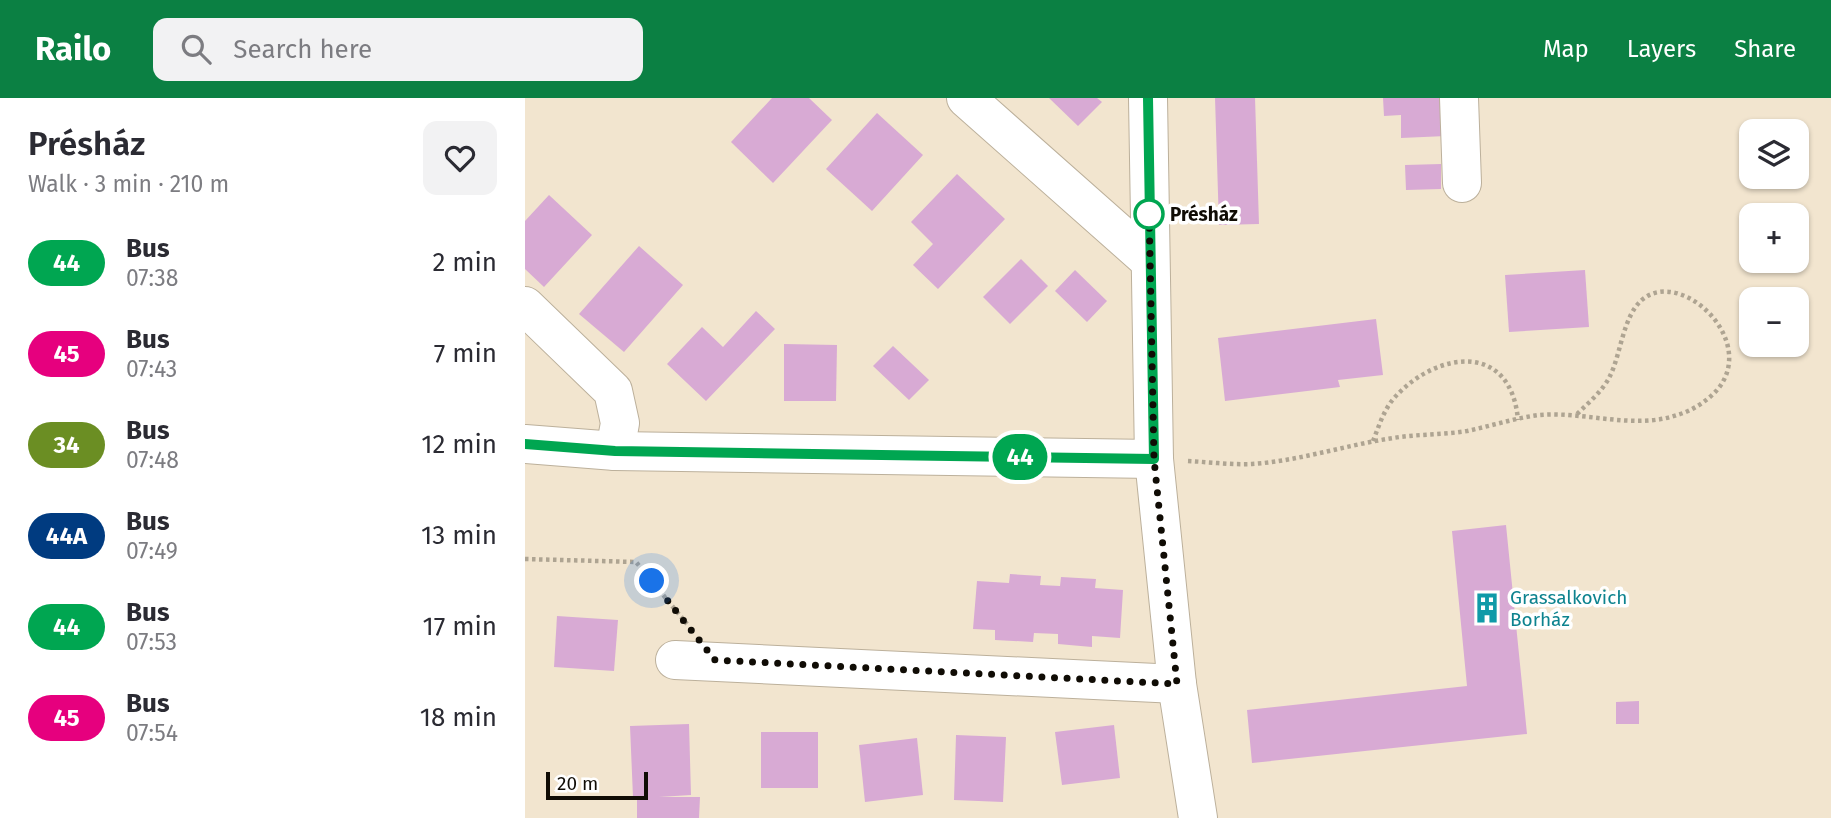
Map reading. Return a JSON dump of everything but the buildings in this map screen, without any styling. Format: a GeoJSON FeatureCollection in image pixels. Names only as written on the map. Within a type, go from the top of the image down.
{"type":"FeatureCollection","features":[{"type":"Feature","properties":{"kind":"street"},"geometry":{"type":"LineString","coordinates":[[966,98],[1150,261]]}},
{"type":"Feature","properties":{"kind":"street"},"geometry":{"type":"LineString","coordinates":[[1148,98],[1154,459],[1177,684],[1198,818]]}},
{"type":"Feature","properties":{"kind":"street"},"geometry":{"type":"LineString","coordinates":[[1459,98],[1462,183]]}},
{"type":"Feature","properties":{"kind":"street"},"geometry":{"type":"LineString","coordinates":[[525,306],[613,391],[620,423],[615,451]]}},
{"type":"Feature","properties":{"kind":"street"},"geometry":{"type":"LineString","coordinates":[[525,444],[615,451],[1154,459]]}},
{"type":"Feature","properties":{"kind":"street"},"geometry":{"type":"LineString","coordinates":[[675,660],[1177,684]]}},
{"type":"Feature","properties":{"kind":"path"},"geometry":{"type":"LineString","coordinates":[[1154,459],[1252,464],[1373,442],[1464,431],[1539,415],[1649,419],[1676,416],[1702,403],[1718,388],[1728,369],[1728,344],[1713,313],[1669,292],[1656,292],[1643,299],[1627,330],[1609,380],[1575,416]]}},
{"type":"Feature","properties":{"kind":"path"},"geometry":{"type":"LineString","coordinates":[[1373,442],[1394,398],[1426,373],[1452,362],[1476,360],[1491,366],[1513,393],[1518,420]]}},
{"type":"Feature","properties":{"kind":"path"},"geometry":{"type":"LineString","coordinates":[[525,559],[636,562],[715,660]]}},
{"type":"Feature","properties":{"kind":"bus line","name":"44"},"geometry":{"type":"LineString","coordinates":[[525,444],[615,451],[1154,459],[1148,98]]}},
{"type":"Feature","properties":{"kind":"place","name":"Présház"},"geometry":{"type":"Point","coordinates":[1149,214]}},
{"type":"Feature","properties":{"kind":"place","name":"Grassalkovich Borház"},"geometry":{"type":"Point","coordinates":[1487,608]}},
{"type":"Feature","properties":{"kind":"route"},"geometry":{"type":"LineString","coordinates":[[652,581],[715,660],[1177,684],[1154,459],[1149,207],[1149,214]]}}]}
